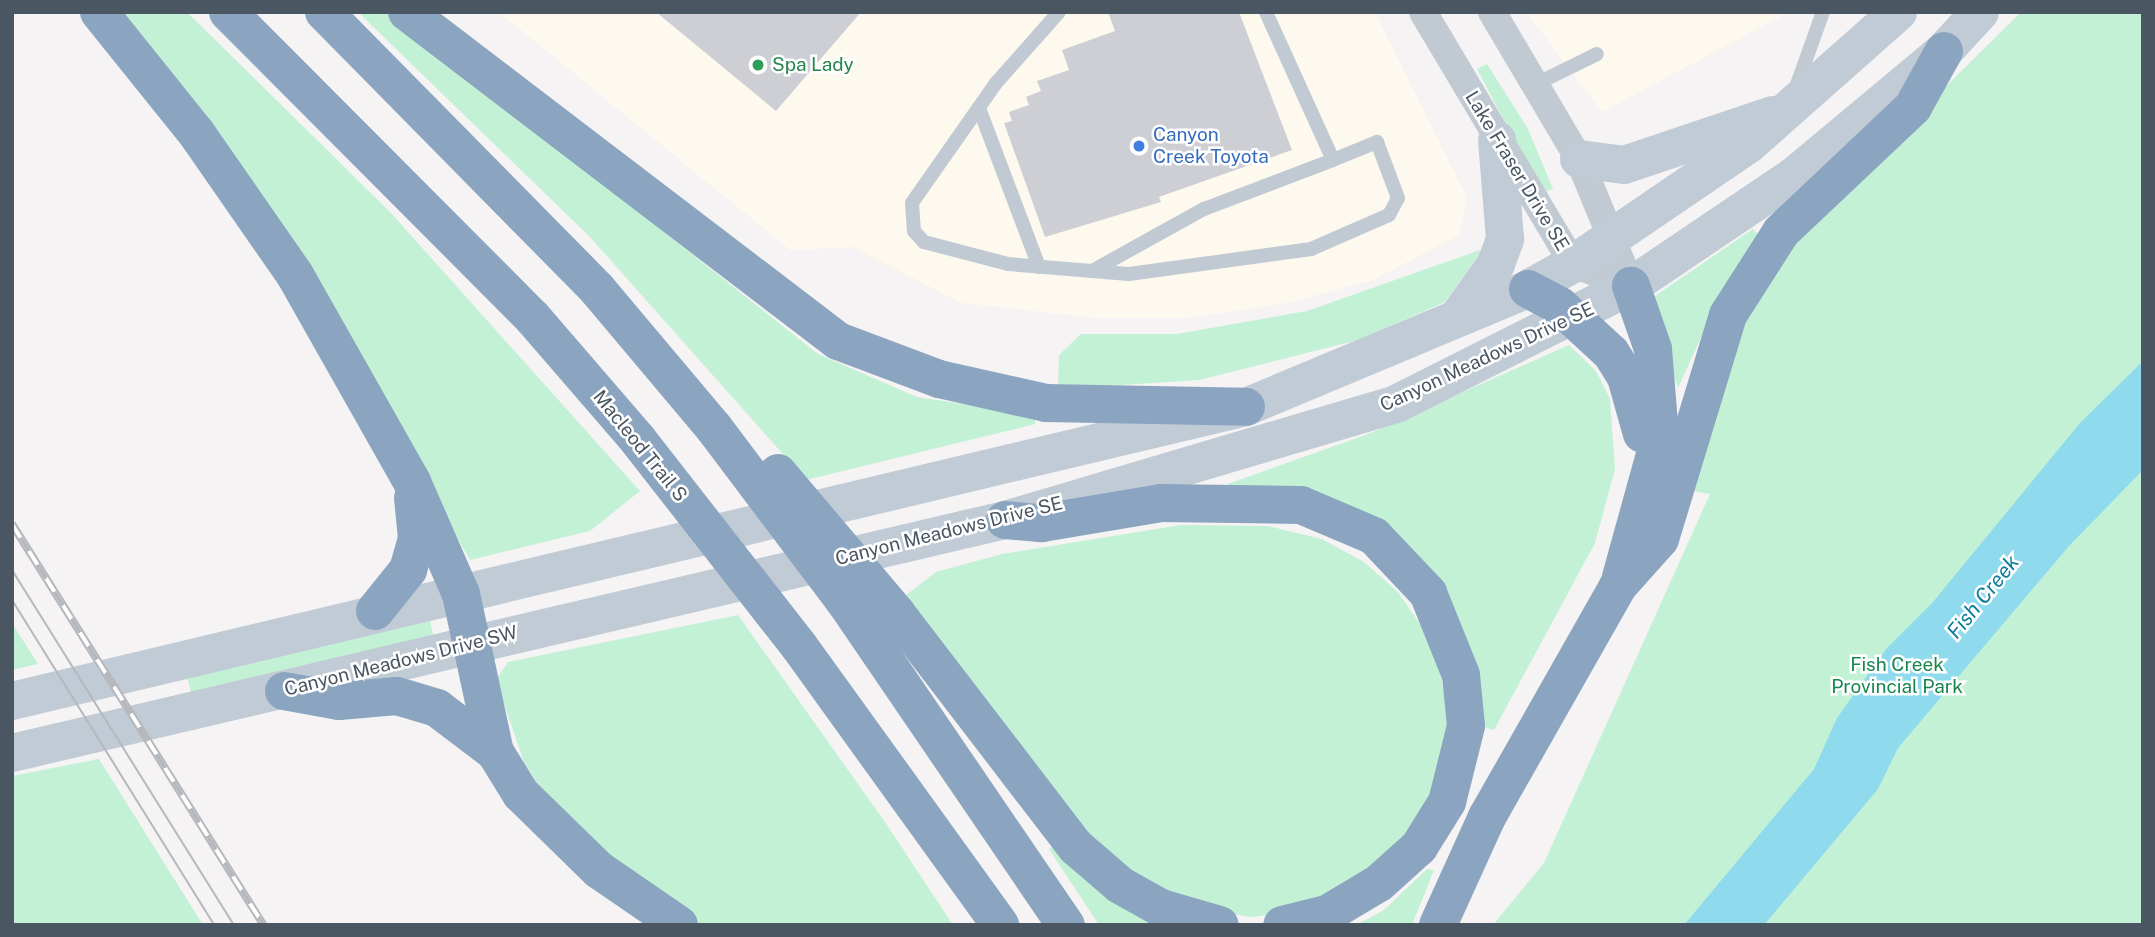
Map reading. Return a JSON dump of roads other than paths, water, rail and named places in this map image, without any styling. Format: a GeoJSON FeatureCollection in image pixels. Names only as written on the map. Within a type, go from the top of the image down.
{"type":"FeatureCollection","features":[{"type":"Feature","properties":{"kind":"highway"},"geometry":{"type":"LineString","coordinates":[[99,12],[197,134],[295,275],[412,482],[461,594],[468,644],[495,752]]}},
{"type":"Feature","properties":{"kind":"highway","name":"Macleod Trail S"},"geometry":{"type":"LineString","coordinates":[[228,12],[532,317],[638,440],[799,646],[1000,925]]}},
{"type":"Feature","properties":{"kind":"highway"},"geometry":{"type":"LineString","coordinates":[[324,12],[597,289],[714,428],[846,603],[1066,925]]}},
{"type":"Feature","properties":{"kind":"highway"},"geometry":{"type":"LineString","coordinates":[[407,12],[838,341],[939,379],[1046,402],[1246,407]]}},
{"type":"Feature","properties":{"kind":"highway"},"geometry":{"type":"LineString","coordinates":[[1437,925],[1488,817],[1618,586],[1660,539],[1728,315],[1781,232],[1913,107],[1944,51]]}},
{"type":"Feature","properties":{"kind":"highway"},"geometry":{"type":"LineString","coordinates":[[1618,586],[1660,436],[1653,349],[1631,286]]}},
{"type":"Feature","properties":{"kind":"highway"},"geometry":{"type":"LineString","coordinates":[[1528,289],[1576,318],[1626,377],[1650,474]]}},
{"type":"Feature","properties":{"kind":"highway"},"geometry":{"type":"LineString","coordinates":[[714,428],[775,469],[897,614],[1076,847],[1120,885],[1161,908],[1220,925]]}},
{"type":"Feature","properties":{"kind":"highway"},"geometry":{"type":"LineString","coordinates":[[376,611],[408,570],[417,538],[412,482]]}},
{"type":"Feature","properties":{"kind":"highway"},"geometry":{"type":"LineString","coordinates":[[1005,520],[1042,523],[1161,503],[1301,505],[1374,537],[1428,593],[1461,675],[1466,726],[1447,802],[1419,846],[1380,883],[1327,914],[1282,925]]}},
{"type":"Feature","properties":{"kind":"highway"},"geometry":{"type":"LineString","coordinates":[[284,691],[339,701],[397,696],[437,708],[495,752],[551,828],[598,870],[679,925]]}},
{"type":"Feature","properties":{"kind":"main road"},"geometry":{"type":"LineString","coordinates":[[21,699],[163,661],[376,611],[557,574],[917,489],[1246,407],[1528,289],[1573,264],[1614,238],[1786,114],[1898,12]]}},
{"type":"Feature","properties":{"kind":"main road","name":"Canyon Meadows Drive SE"},"geometry":{"type":"LineString","coordinates":[[789,569],[1005,520],[1396,404],[1576,318],[1631,286],[1794,176],[1944,51],[1980,12]]}},
{"type":"Feature","properties":{"kind":"main road"},"geometry":{"type":"LineString","coordinates":[[1580,159],[1623,165],[1754,117],[1786,114]]}},
{"type":"Feature","properties":{"kind":"main road"},"geometry":{"type":"LineString","coordinates":[[1459,316],[1496,264],[1505,239],[1497,140]]}},
{"type":"Feature","properties":{"kind":"main road","name":"Canyon Meadows Drive SW"},"geometry":{"type":"LineString","coordinates":[[12,753],[284,691],[608,609],[789,569]]}},
{"type":"Feature","properties":{"kind":"street","name":"Lake Fraser Drive SE"},"geometry":{"type":"LineString","coordinates":[[1423,12],[1573,264],[1631,286]]}},
{"type":"Feature","properties":{"kind":"street"},"geometry":{"type":"LineString","coordinates":[[1492,12],[1580,159],[1614,238],[1631,286]]}},
{"type":"Feature","properties":{"kind":"lane"},"geometry":{"type":"LineString","coordinates":[[1059,12],[979,108],[912,203],[914,231],[924,242],[1039,267],[1129,274],[1311,250],[1388,215],[1398,198],[1377,142],[1204,209],[1092,271]]}},
{"type":"Feature","properties":{"kind":"lane"},"geometry":{"type":"LineString","coordinates":[[1266,12],[1333,160]]}},
{"type":"Feature","properties":{"kind":"lane"},"geometry":{"type":"LineString","coordinates":[[1786,114],[1823,12]]}},
{"type":"Feature","properties":{"kind":"lane"},"geometry":{"type":"LineString","coordinates":[[1534,85],[1597,54]]}},
{"type":"Feature","properties":{"kind":"lane"},"geometry":{"type":"LineString","coordinates":[[979,108],[1039,267]]}},
{"type":"Feature","properties":{"kind":"water","name":"Fish Creek"},"geometry":{"type":"Polygon","coordinates":[[[2143,361],[2143,470],[2069,546],[1898,748],[1878,789],[1764,925],[1684,925],[1814,769],[1837,718],[1886,649],[1933,602],[2080,423],[2143,361]]]}},
{"type":"Feature","properties":{"kind":"tram line"},"geometry":{"type":"LineString","coordinates":[[12,570],[234,925]]}},
{"type":"Feature","properties":{"kind":"tram line"},"geometry":{"type":"LineString","coordinates":[[12,600],[214,925]]}},
{"type":"Feature","properties":{"kind":"railway"},"geometry":{"type":"LineString","coordinates":[[12,524],[264,925]]}},
{"type":"Feature","properties":{"kind":"place","name":"Spa Lady"},"geometry":{"type":"Point","coordinates":[758,65]}},
{"type":"Feature","properties":{"kind":"place","name":"Canyon Creek Toyota"},"geometry":{"type":"Point","coordinates":[1139,146]}},
{"type":"Feature","properties":{"kind":"park label","name":"Fish Creek Provincial Park"},"geometry":{"type":"Point","coordinates":[1897,676]}}]}
